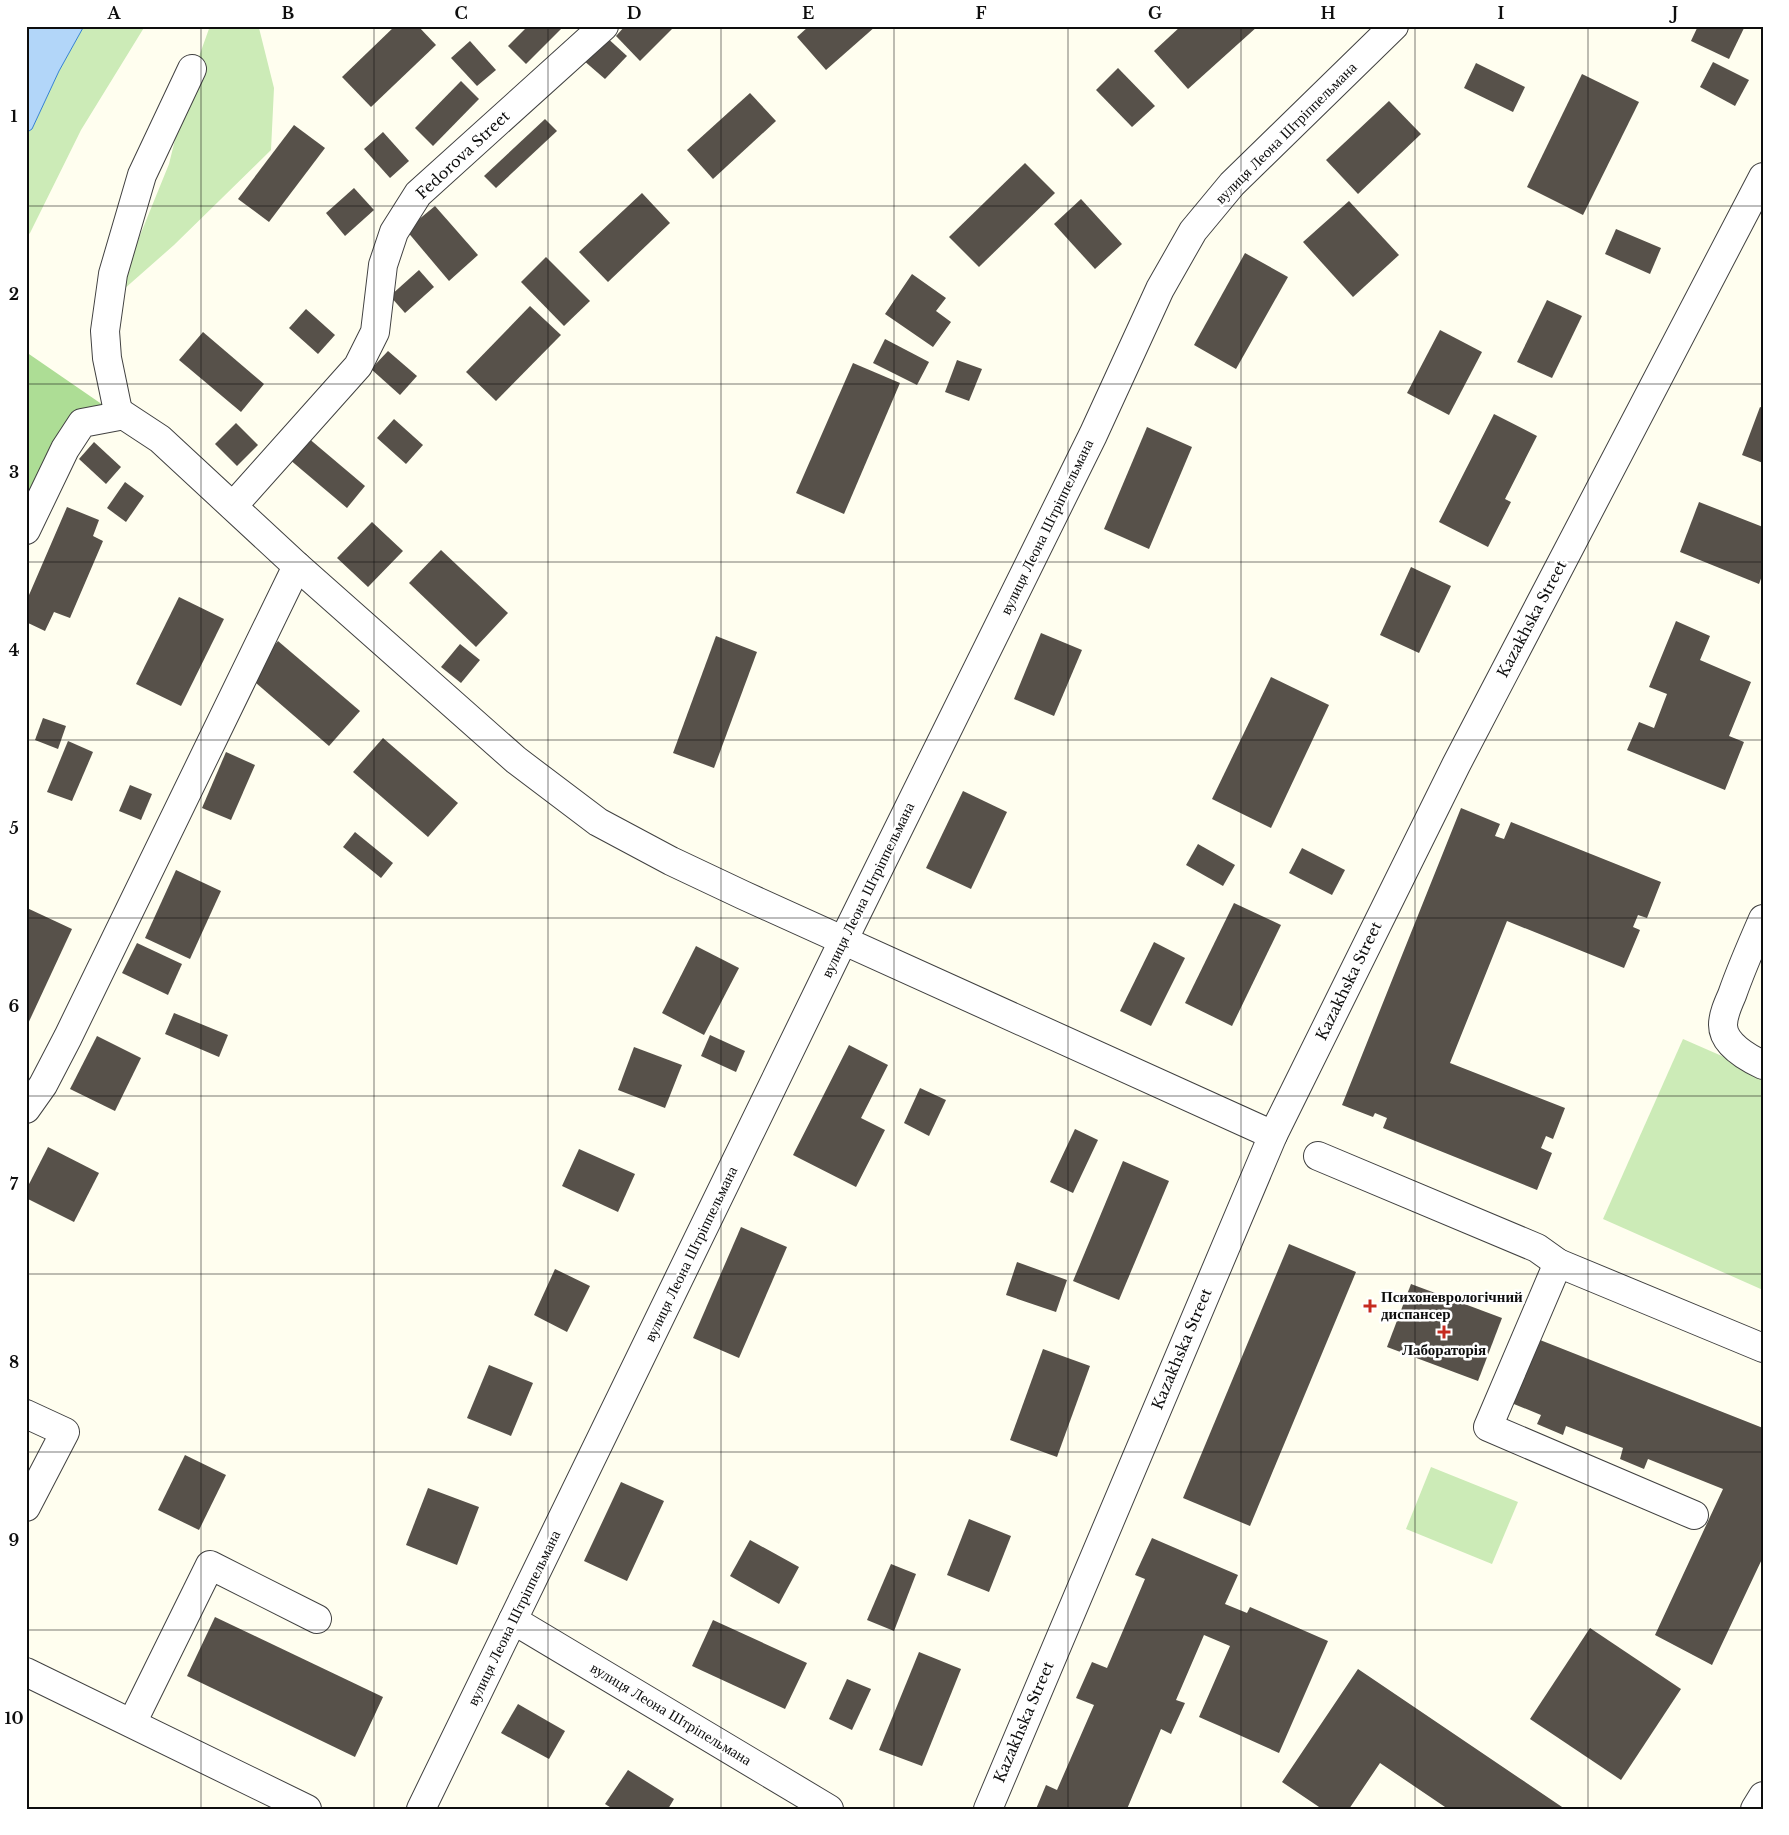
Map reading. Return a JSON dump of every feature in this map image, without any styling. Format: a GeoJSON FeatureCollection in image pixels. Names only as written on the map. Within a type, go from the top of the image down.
{"type":"FeatureCollection","features":[{"type":"Feature","properties":{"kind":"street","name":"Fedorova Street"},"geometry":{"type":"LineString","coordinates":[[233,506],[358,366],[374,332],[383,265],[394,232],[418,194],[604,26]]}},
{"type":"Feature","properties":{"kind":"street","name":"вулиця Леона Штріппельмана"},"geometry":{"type":"LineString","coordinates":[[421,1809],[843,941],[1093,435],[1160,289],[1192,232],[1232,184],[1394,26]]}},
{"type":"Feature","properties":{"kind":"street"},"geometry":{"type":"LineString","coordinates":[[119,416],[106,358],[105,331],[113,274],[142,175],[192,69]]}},
{"type":"Feature","properties":{"kind":"street","name":"Kazakhska Street"},"geometry":{"type":"LineString","coordinates":[[988,1809],[1273,1134],[1456,765],[1763,177]]}},
{"type":"Feature","properties":{"kind":"street"},"geometry":{"type":"LineString","coordinates":[[26,530],[65,449],[82,423],[122,414],[160,439],[297,566],[516,760],[598,822],[671,861],[843,941],[1273,1134]]}},
{"type":"Feature","properties":{"kind":"street"},"geometry":{"type":"LineString","coordinates":[[26,1110],[43,1085],[68,1037],[297,566]]}},
{"type":"Feature","properties":{"kind":"street"},"geometry":{"type":"LineString","coordinates":[[1763,919],[1735,986],[1723,1026],[1729,1040],[1748,1058],[1763,1064]]}},
{"type":"Feature","properties":{"kind":"street"},"geometry":{"type":"LineString","coordinates":[[1318,1156],[1537,1248],[1558,1264],[1763,1348]]}},
{"type":"Feature","properties":{"kind":"street"},"geometry":{"type":"LineString","coordinates":[[1558,1264],[1488,1427],[1694,1515]]}},
{"type":"Feature","properties":{"kind":"street"},"geometry":{"type":"LineString","coordinates":[[26,1414],[66,1432],[26,1507]]}},
{"type":"Feature","properties":{"kind":"street"},"geometry":{"type":"LineString","coordinates":[[132,1723],[210,1565],[317,1619]]}},
{"type":"Feature","properties":{"kind":"street","name":"вулиця Леона Штріпельмана"},"geometry":{"type":"LineString","coordinates":[[513,1620],[829,1809]]}},
{"type":"Feature","properties":{"kind":"street"},"geometry":{"type":"LineString","coordinates":[[26,1672],[307,1809]]}},
{"type":"Feature","properties":{"kind":"street"},"geometry":{"type":"LineString","coordinates":[[1755,1809],[1763,1796]]}},
{"type":"Feature","properties":{"kind":"green space"},"geometry":{"type":"Polygon","coordinates":[[[84,26],[145,26],[81,130],[30,233],[26,237],[26,133],[32,129],[59,71],[84,26]]]}},
{"type":"Feature","properties":{"kind":"green space"},"geometry":{"type":"Polygon","coordinates":[[[210,26],[261,26],[259,28],[274,88],[271,150],[174,245],[115,297],[169,164],[188,87],[210,26]]]}},
{"type":"Feature","properties":{"kind":"green space"},"geometry":{"type":"Polygon","coordinates":[[[26,352],[119,416],[81,423],[26,530],[26,352]]]}},
{"type":"Feature","properties":{"kind":"green space"},"geometry":{"type":"Polygon","coordinates":[[[1683,1039],[1763,1074],[1763,1290],[1603,1219],[1683,1039]]]}},
{"type":"Feature","properties":{"kind":"green space"},"geometry":{"type":"Polygon","coordinates":[[[1431,1467],[1518,1502],[1492,1564],[1406,1529],[1431,1467]]]}},
{"type":"Feature","properties":{"kind":"water"},"geometry":{"type":"Polygon","coordinates":[[[26,26],[84,26],[59,71],[32,129],[26,133],[26,26]]]}},
{"type":"Feature","properties":{"kind":"building"},"geometry":{"type":"Polygon","coordinates":[[[395,26],[418,26],[436,45],[371,107],[342,77],[395,26]]]}},
{"type":"Feature","properties":{"kind":"building"},"geometry":{"type":"Polygon","coordinates":[[[528,26],[564,26],[526,64],[508,46],[528,26]]]}},
{"type":"Feature","properties":{"kind":"building"},"geometry":{"type":"Polygon","coordinates":[[[625,26],[675,26],[640,61],[616,36],[625,26]]]}},
{"type":"Feature","properties":{"kind":"building"},"geometry":{"type":"Polygon","coordinates":[[[809,26],[876,26],[826,70],[797,37],[809,26]]]}},
{"type":"Feature","properties":{"kind":"building"},"geometry":{"type":"Polygon","coordinates":[[[1181,26],[1258,26],[1188,89],[1154,51],[1181,26]]]}},
{"type":"Feature","properties":{"kind":"building"},"geometry":{"type":"Polygon","coordinates":[[[1698,26],[1745,26],[1729,59],[1691,41],[1698,26]]]}},
{"type":"Feature","properties":{"kind":"building"},"geometry":{"type":"Polygon","coordinates":[[[604,35],[627,56],[605,79],[583,60],[604,35]]]}},
{"type":"Feature","properties":{"kind":"building"},"geometry":{"type":"Polygon","coordinates":[[[470,41],[496,70],[477,86],[451,58],[470,41]]]}},
{"type":"Feature","properties":{"kind":"building"},"geometry":{"type":"Polygon","coordinates":[[[1713,62],[1749,80],[1735,106],[1700,87],[1713,62]]]}},
{"type":"Feature","properties":{"kind":"building"},"geometry":{"type":"Polygon","coordinates":[[[1476,63],[1525,87],[1513,112],[1464,88],[1476,63]]]}},
{"type":"Feature","properties":{"kind":"building"},"geometry":{"type":"Polygon","coordinates":[[[1118,68],[1155,106],[1132,127],[1096,90],[1118,68]]]}},
{"type":"Feature","properties":{"kind":"building"},"geometry":{"type":"Polygon","coordinates":[[[1582,74],[1639,102],[1583,215],[1527,187],[1582,74]]]}},
{"type":"Feature","properties":{"kind":"building"},"geometry":{"type":"Polygon","coordinates":[[[461,81],[479,99],[433,146],[415,128],[461,81]]]}},
{"type":"Feature","properties":{"kind":"building"},"geometry":{"type":"Polygon","coordinates":[[[750,93],[776,121],[713,179],[687,150],[750,93]]]}},
{"type":"Feature","properties":{"kind":"building"},"geometry":{"type":"Polygon","coordinates":[[[1389,101],[1421,134],[1358,194],[1326,160],[1389,101]]]}},
{"type":"Feature","properties":{"kind":"building"},"geometry":{"type":"Polygon","coordinates":[[[545,119],[557,131],[496,188],[484,176],[545,119]]]}},
{"type":"Feature","properties":{"kind":"building"},"geometry":{"type":"Polygon","coordinates":[[[294,125],[325,148],[269,222],[238,199],[294,125]]]}},
{"type":"Feature","properties":{"kind":"building"},"geometry":{"type":"Polygon","coordinates":[[[383,132],[409,161],[390,178],[364,149],[383,132]]]}},
{"type":"Feature","properties":{"kind":"building"},"geometry":{"type":"Polygon","coordinates":[[[1025,163],[1055,193],[979,267],[949,237],[1025,163]]]}},
{"type":"Feature","properties":{"kind":"building"},"geometry":{"type":"Polygon","coordinates":[[[354,188],[374,210],[345,236],[326,213],[354,188]]]}},
{"type":"Feature","properties":{"kind":"building"},"geometry":{"type":"Polygon","coordinates":[[[642,193],[670,223],[608,282],[579,252],[642,193]]]}},
{"type":"Feature","properties":{"kind":"building"},"geometry":{"type":"Polygon","coordinates":[[[1081,199],[1122,244],[1095,269],[1054,224],[1081,199]]]}},
{"type":"Feature","properties":{"kind":"building"},"geometry":{"type":"Polygon","coordinates":[[[1349,201],[1399,255],[1353,297],[1303,242],[1349,201]]]}},
{"type":"Feature","properties":{"kind":"building"},"geometry":{"type":"Polygon","coordinates":[[[435,206],[478,255],[449,281],[406,230],[435,206]]]}},
{"type":"Feature","properties":{"kind":"building"},"geometry":{"type":"Polygon","coordinates":[[[1616,229],[1661,248],[1650,274],[1605,254],[1616,229]]]}},
{"type":"Feature","properties":{"kind":"building"},"geometry":{"type":"Polygon","coordinates":[[[1245,253],[1288,277],[1236,369],[1194,345],[1245,253]]]}},
{"type":"Feature","properties":{"kind":"building"},"geometry":{"type":"Polygon","coordinates":[[[546,257],[590,301],[564,326],[521,282],[546,257]]]}},
{"type":"Feature","properties":{"kind":"building"},"geometry":{"type":"Polygon","coordinates":[[[419,270],[434,287],[405,313],[390,296],[419,270]]]}},
{"type":"Feature","properties":{"kind":"building"},"geometry":{"type":"Polygon","coordinates":[[[912,274],[946,298],[936,311],[951,322],[933,347],[885,314],[912,274]]]}},
{"type":"Feature","properties":{"kind":"building"},"geometry":{"type":"Polygon","coordinates":[[[1547,300],[1582,316],[1552,378],[1517,362],[1547,300]]]}},
{"type":"Feature","properties":{"kind":"building"},"geometry":{"type":"Polygon","coordinates":[[[530,306],[561,335],[496,401],[466,372],[530,306]]]}},
{"type":"Feature","properties":{"kind":"building"},"geometry":{"type":"Polygon","coordinates":[[[306,309],[335,335],[318,354],[289,328],[306,309]]]}},
{"type":"Feature","properties":{"kind":"building"},"geometry":{"type":"Polygon","coordinates":[[[1440,330],[1482,352],[1449,415],[1407,393],[1440,330]]]}},
{"type":"Feature","properties":{"kind":"building"},"geometry":{"type":"Polygon","coordinates":[[[203,332],[264,384],[241,412],[179,360],[203,332]]]}},
{"type":"Feature","properties":{"kind":"building"},"geometry":{"type":"Polygon","coordinates":[[[885,339],[929,362],[917,385],[873,363],[885,339]]]}},
{"type":"Feature","properties":{"kind":"building"},"geometry":{"type":"Polygon","coordinates":[[[388,351],[417,376],[400,395],[371,369],[388,351]]]}},
{"type":"Feature","properties":{"kind":"building"},"geometry":{"type":"Polygon","coordinates":[[[957,360],[982,369],[969,401],[945,392],[957,360]]]}},
{"type":"Feature","properties":{"kind":"building"},"geometry":{"type":"Polygon","coordinates":[[[853,363],[900,383],[844,514],[796,493],[853,363]]]}},
{"type":"Feature","properties":{"kind":"building"},"geometry":{"type":"Polygon","coordinates":[[[1760,407],[1763,408],[1763,463],[1742,455],[1760,407]]]}},
{"type":"Feature","properties":{"kind":"building"},"geometry":{"type":"Polygon","coordinates":[[[1494,414],[1537,436],[1505,499],[1511,502],[1488,547],[1439,522],[1494,414]]]}},
{"type":"Feature","properties":{"kind":"building"},"geometry":{"type":"Polygon","coordinates":[[[394,419],[423,445],[406,464],[377,438],[394,419]]]}},
{"type":"Feature","properties":{"kind":"building"},"geometry":{"type":"Polygon","coordinates":[[[236,423],[258,445],[237,466],[215,444],[236,423]]]}},
{"type":"Feature","properties":{"kind":"building"},"geometry":{"type":"Polygon","coordinates":[[[1147,427],[1192,447],[1149,549],[1104,529],[1147,427]]]}},
{"type":"Feature","properties":{"kind":"building"},"geometry":{"type":"Polygon","coordinates":[[[307,437],[365,486],[347,508],[289,459],[307,437]]]}},
{"type":"Feature","properties":{"kind":"building"},"geometry":{"type":"Polygon","coordinates":[[[94,442],[121,467],[106,484],[79,459],[94,442]]]}},
{"type":"Feature","properties":{"kind":"building"},"geometry":{"type":"Polygon","coordinates":[[[125,482],[144,496],[126,522],[107,508],[125,482]]]}},
{"type":"Feature","properties":{"kind":"building"},"geometry":{"type":"Polygon","coordinates":[[[1699,502],[1763,527],[1763,573],[1759,584],[1680,552],[1699,502]]]}},
{"type":"Feature","properties":{"kind":"building"},"geometry":{"type":"Polygon","coordinates":[[[67,507],[99,520],[93,536],[103,541],[70,618],[54,612],[45,631],[26,622],[26,602],[67,507]]]}},
{"type":"Feature","properties":{"kind":"building"},"geometry":{"type":"Polygon","coordinates":[[[372,522],[403,551],[368,587],[337,558],[372,522]]]}},
{"type":"Feature","properties":{"kind":"building"},"geometry":{"type":"Polygon","coordinates":[[[441,550],[508,613],[476,647],[409,583],[441,550]]]}},
{"type":"Feature","properties":{"kind":"building"},"geometry":{"type":"Polygon","coordinates":[[[1411,567],[1451,586],[1419,653],[1380,635],[1411,567]]]}},
{"type":"Feature","properties":{"kind":"building"},"geometry":{"type":"Polygon","coordinates":[[[179,597],[224,619],[181,706],[136,684],[179,597]]]}},
{"type":"Feature","properties":{"kind":"building"},"geometry":{"type":"Polygon","coordinates":[[[1676,621],[1710,636],[1700,660],[1751,682],[1729,736],[1744,742],[1725,790],[1627,750],[1639,722],[1654,728],[1667,694],[1649,687],[1676,621]]]}},
{"type":"Feature","properties":{"kind":"building"},"geometry":{"type":"Polygon","coordinates":[[[1041,633],[1082,650],[1054,716],[1014,699],[1041,633]]]}},
{"type":"Feature","properties":{"kind":"building"},"geometry":{"type":"Polygon","coordinates":[[[716,636],[757,652],[714,768],[673,753],[716,636]]]}},
{"type":"Feature","properties":{"kind":"building"},"geometry":{"type":"Polygon","coordinates":[[[278,641],[360,711],[329,746],[248,676],[278,641]]]}},
{"type":"Feature","properties":{"kind":"building"},"geometry":{"type":"Polygon","coordinates":[[[460,644],[480,660],[461,683],[441,667],[460,644]]]}},
{"type":"Feature","properties":{"kind":"building"},"geometry":{"type":"Polygon","coordinates":[[[1271,677],[1329,705],[1271,828],[1212,799],[1271,677]]]}},
{"type":"Feature","properties":{"kind":"building"},"geometry":{"type":"Polygon","coordinates":[[[43,718],[66,726],[58,749],[35,740],[43,718]]]}},
{"type":"Feature","properties":{"kind":"building"},"geometry":{"type":"Polygon","coordinates":[[[383,738],[458,803],[428,837],[353,772],[383,738]]]}},
{"type":"Feature","properties":{"kind":"building"},"geometry":{"type":"Polygon","coordinates":[[[68,741],[93,752],[72,801],[47,792],[68,741]]]}},
{"type":"Feature","properties":{"kind":"building"},"geometry":{"type":"Polygon","coordinates":[[[226,752],[255,765],[231,820],[202,808],[226,752]]]}},
{"type":"Feature","properties":{"kind":"building"},"geometry":{"type":"Polygon","coordinates":[[[130,785],[152,794],[141,820],[119,811],[130,785]]]}},
{"type":"Feature","properties":{"kind":"building"},"geometry":{"type":"Polygon","coordinates":[[[963,791],[1007,812],[971,889],[926,868],[963,791]]]}},
{"type":"Feature","properties":{"kind":"building"},"geometry":{"type":"Polygon","coordinates":[[[1461,808],[1500,824],[1495,836],[1504,839],[1511,822],[1661,882],[1647,918],[1638,915],[1633,927],[1640,930],[1624,968],[1507,921],[1450,1063],[1565,1108],[1553,1139],[1546,1136],[1541,1148],[1552,1153],[1537,1190],[1383,1128],[1387,1118],[1375,1113],[1373,1117],[1342,1105],[1461,808]]]}},
{"type":"Feature","properties":{"kind":"building"},"geometry":{"type":"Polygon","coordinates":[[[355,832],[393,863],[381,878],[343,847],[355,832]]]}},
{"type":"Feature","properties":{"kind":"building"},"geometry":{"type":"Polygon","coordinates":[[[1198,844],[1235,865],[1223,886],[1186,865],[1198,844]]]}},
{"type":"Feature","properties":{"kind":"building"},"geometry":{"type":"Polygon","coordinates":[[[1302,848],[1345,870],[1332,895],[1289,873],[1302,848]]]}},
{"type":"Feature","properties":{"kind":"building"},"geometry":{"type":"Polygon","coordinates":[[[176,870],[221,891],[190,959],[145,938],[176,870]]]}},
{"type":"Feature","properties":{"kind":"building"},"geometry":{"type":"Polygon","coordinates":[[[1234,903],[1281,925],[1232,1026],[1185,1003],[1234,903]]]}},
{"type":"Feature","properties":{"kind":"building"},"geometry":{"type":"Polygon","coordinates":[[[27,908],[72,929],[26,1028],[26,910],[27,908]]]}},
{"type":"Feature","properties":{"kind":"building"},"geometry":{"type":"Polygon","coordinates":[[[1154,942],[1185,958],[1151,1026],[1120,1011],[1154,942]]]}},
{"type":"Feature","properties":{"kind":"building"},"geometry":{"type":"Polygon","coordinates":[[[137,943],[182,964],[168,995],[122,973],[137,943]]]}},
{"type":"Feature","properties":{"kind":"building"},"geometry":{"type":"Polygon","coordinates":[[[696,946],[739,968],[704,1035],[662,1013],[696,946]]]}},
{"type":"Feature","properties":{"kind":"building"},"geometry":{"type":"Polygon","coordinates":[[[174,1013],[228,1035],[219,1057],[165,1034],[174,1013]]]}},
{"type":"Feature","properties":{"kind":"building"},"geometry":{"type":"Polygon","coordinates":[[[710,1035],[745,1051],[736,1072],[701,1056],[710,1035]]]}},
{"type":"Feature","properties":{"kind":"building"},"geometry":{"type":"Polygon","coordinates":[[[97,1036],[141,1058],[115,1111],[70,1089],[97,1036]]]}},
{"type":"Feature","properties":{"kind":"building"},"geometry":{"type":"Polygon","coordinates":[[[849,1045],[888,1065],[861,1118],[885,1130],[856,1187],[793,1155],[849,1045]]]}},
{"type":"Feature","properties":{"kind":"building"},"geometry":{"type":"Polygon","coordinates":[[[634,1047],[682,1065],[665,1108],[618,1090],[634,1047]]]}},
{"type":"Feature","properties":{"kind":"building"},"geometry":{"type":"Polygon","coordinates":[[[920,1088],[946,1100],[929,1136],[904,1123],[920,1088]]]}},
{"type":"Feature","properties":{"kind":"building"},"geometry":{"type":"Polygon","coordinates":[[[1075,1129],[1098,1140],[1073,1193],[1050,1182],[1075,1129]]]}},
{"type":"Feature","properties":{"kind":"building"},"geometry":{"type":"Polygon","coordinates":[[[48,1147],[99,1173],[74,1222],[26,1198],[26,1190],[48,1147]]]}},
{"type":"Feature","properties":{"kind":"building"},"geometry":{"type":"Polygon","coordinates":[[[579,1149],[635,1174],[618,1212],[562,1186],[579,1149]]]}},
{"type":"Feature","properties":{"kind":"building"},"geometry":{"type":"Polygon","coordinates":[[[1123,1161],[1169,1181],[1119,1300],[1073,1281],[1123,1161]]]}},
{"type":"Feature","properties":{"kind":"building"},"geometry":{"type":"Polygon","coordinates":[[[741,1227],[787,1247],[739,1358],[693,1338],[741,1227]]]}},
{"type":"Feature","properties":{"kind":"building"},"geometry":{"type":"Polygon","coordinates":[[[1289,1244],[1356,1272],[1250,1526],[1183,1498],[1289,1244]]]}},
{"type":"Feature","properties":{"kind":"building"},"geometry":{"type":"Polygon","coordinates":[[[1017,1262],[1067,1280],[1056,1312],[1006,1295],[1017,1262]]]}},
{"type":"Feature","properties":{"kind":"building"},"geometry":{"type":"Polygon","coordinates":[[[555,1269],[590,1286],[567,1332],[534,1315],[555,1269]]]}},
{"type":"Feature","properties":{"kind":"building","name":"Лабораторія"},"geometry":{"type":"Polygon","coordinates":[[[1411,1284],[1502,1318],[1478,1381],[1387,1347],[1411,1284]]]}},
{"type":"Feature","properties":{"kind":"building"},"geometry":{"type":"Polygon","coordinates":[[[1535,1338],[1763,1428],[1763,1557],[1712,1665],[1655,1635],[1723,1489],[1648,1459],[1644,1469],[1620,1459],[1623,1448],[1566,1426],[1563,1435],[1537,1424],[1541,1415],[1509,1402],[1535,1338]]]}},
{"type":"Feature","properties":{"kind":"building"},"geometry":{"type":"Polygon","coordinates":[[[1043,1349],[1090,1366],[1057,1457],[1010,1440],[1043,1349]]]}},
{"type":"Feature","properties":{"kind":"building"},"geometry":{"type":"Polygon","coordinates":[[[489,1365],[533,1383],[511,1436],[467,1418],[489,1365]]]}},
{"type":"Feature","properties":{"kind":"building"},"geometry":{"type":"Polygon","coordinates":[[[185,1455],[226,1475],[199,1530],[158,1510],[185,1455]]]}},
{"type":"Feature","properties":{"kind":"building"},"geometry":{"type":"Polygon","coordinates":[[[621,1482],[664,1501],[627,1581],[584,1561],[621,1482]]]}},
{"type":"Feature","properties":{"kind":"building"},"geometry":{"type":"Polygon","coordinates":[[[428,1488],[479,1507],[457,1565],[406,1545],[428,1488]]]}},
{"type":"Feature","properties":{"kind":"building"},"geometry":{"type":"Polygon","coordinates":[[[969,1519],[1011,1536],[989,1592],[947,1575],[969,1519]]]}},
{"type":"Feature","properties":{"kind":"building"},"geometry":{"type":"Polygon","coordinates":[[[1152,1538],[1238,1575],[1225,1604],[1247,1613],[1250,1607],[1328,1641],[1279,1753],[1199,1717],[1230,1646],[1204,1635],[1176,1700],[1185,1703],[1171,1734],[1161,1729],[1127,1809],[1036,1809],[1046,1785],[1057,1790],[1094,1705],[1076,1698],[1092,1662],[1107,1668],[1145,1579],[1135,1575],[1152,1538]]]}},
{"type":"Feature","properties":{"kind":"building"},"geometry":{"type":"Polygon","coordinates":[[[750,1540],[799,1567],[779,1604],[730,1576],[750,1540]]]}},
{"type":"Feature","properties":{"kind":"building"},"geometry":{"type":"Polygon","coordinates":[[[891,1564],[916,1574],[894,1631],[867,1620],[891,1564]]]}},
{"type":"Feature","properties":{"kind":"building"},"geometry":{"type":"Polygon","coordinates":[[[215,1617],[383,1697],[355,1757],[187,1676],[215,1617]]]}},
{"type":"Feature","properties":{"kind":"building"},"geometry":{"type":"Polygon","coordinates":[[[713,1620],[807,1663],[785,1709],[692,1666],[713,1620]]]}},
{"type":"Feature","properties":{"kind":"building"},"geometry":{"type":"Polygon","coordinates":[[[1590,1628],[1681,1689],[1621,1780],[1530,1719],[1590,1628]]]}},
{"type":"Feature","properties":{"kind":"building"},"geometry":{"type":"Polygon","coordinates":[[[919,1652],[961,1669],[922,1766],[879,1750],[919,1652]]]}},
{"type":"Feature","properties":{"kind":"building"},"geometry":{"type":"Polygon","coordinates":[[[1358,1669],[1565,1809],[1448,1809],[1380,1763],[1349,1809],[1322,1809],[1282,1782],[1358,1669]]]}},
{"type":"Feature","properties":{"kind":"building"},"geometry":{"type":"Polygon","coordinates":[[[847,1679],[871,1689],[852,1730],[829,1719],[847,1679]]]}},
{"type":"Feature","properties":{"kind":"building"},"geometry":{"type":"Polygon","coordinates":[[[518,1704],[565,1731],[549,1759],[501,1733],[518,1704]]]}},
{"type":"Feature","properties":{"kind":"building"},"geometry":{"type":"Polygon","coordinates":[[[628,1770],[674,1799],[668,1809],[613,1809],[605,1804],[628,1770]]]}},
{"type":"Feature","properties":{"kind":"place","name":"Психоневрологічний диспансер"},"geometry":{"type":"Point","coordinates":[1370,1306]}},
{"type":"Feature","properties":{"kind":"place","name":"Лабораторія"},"geometry":{"type":"Point","coordinates":[1444,1332]}}]}
